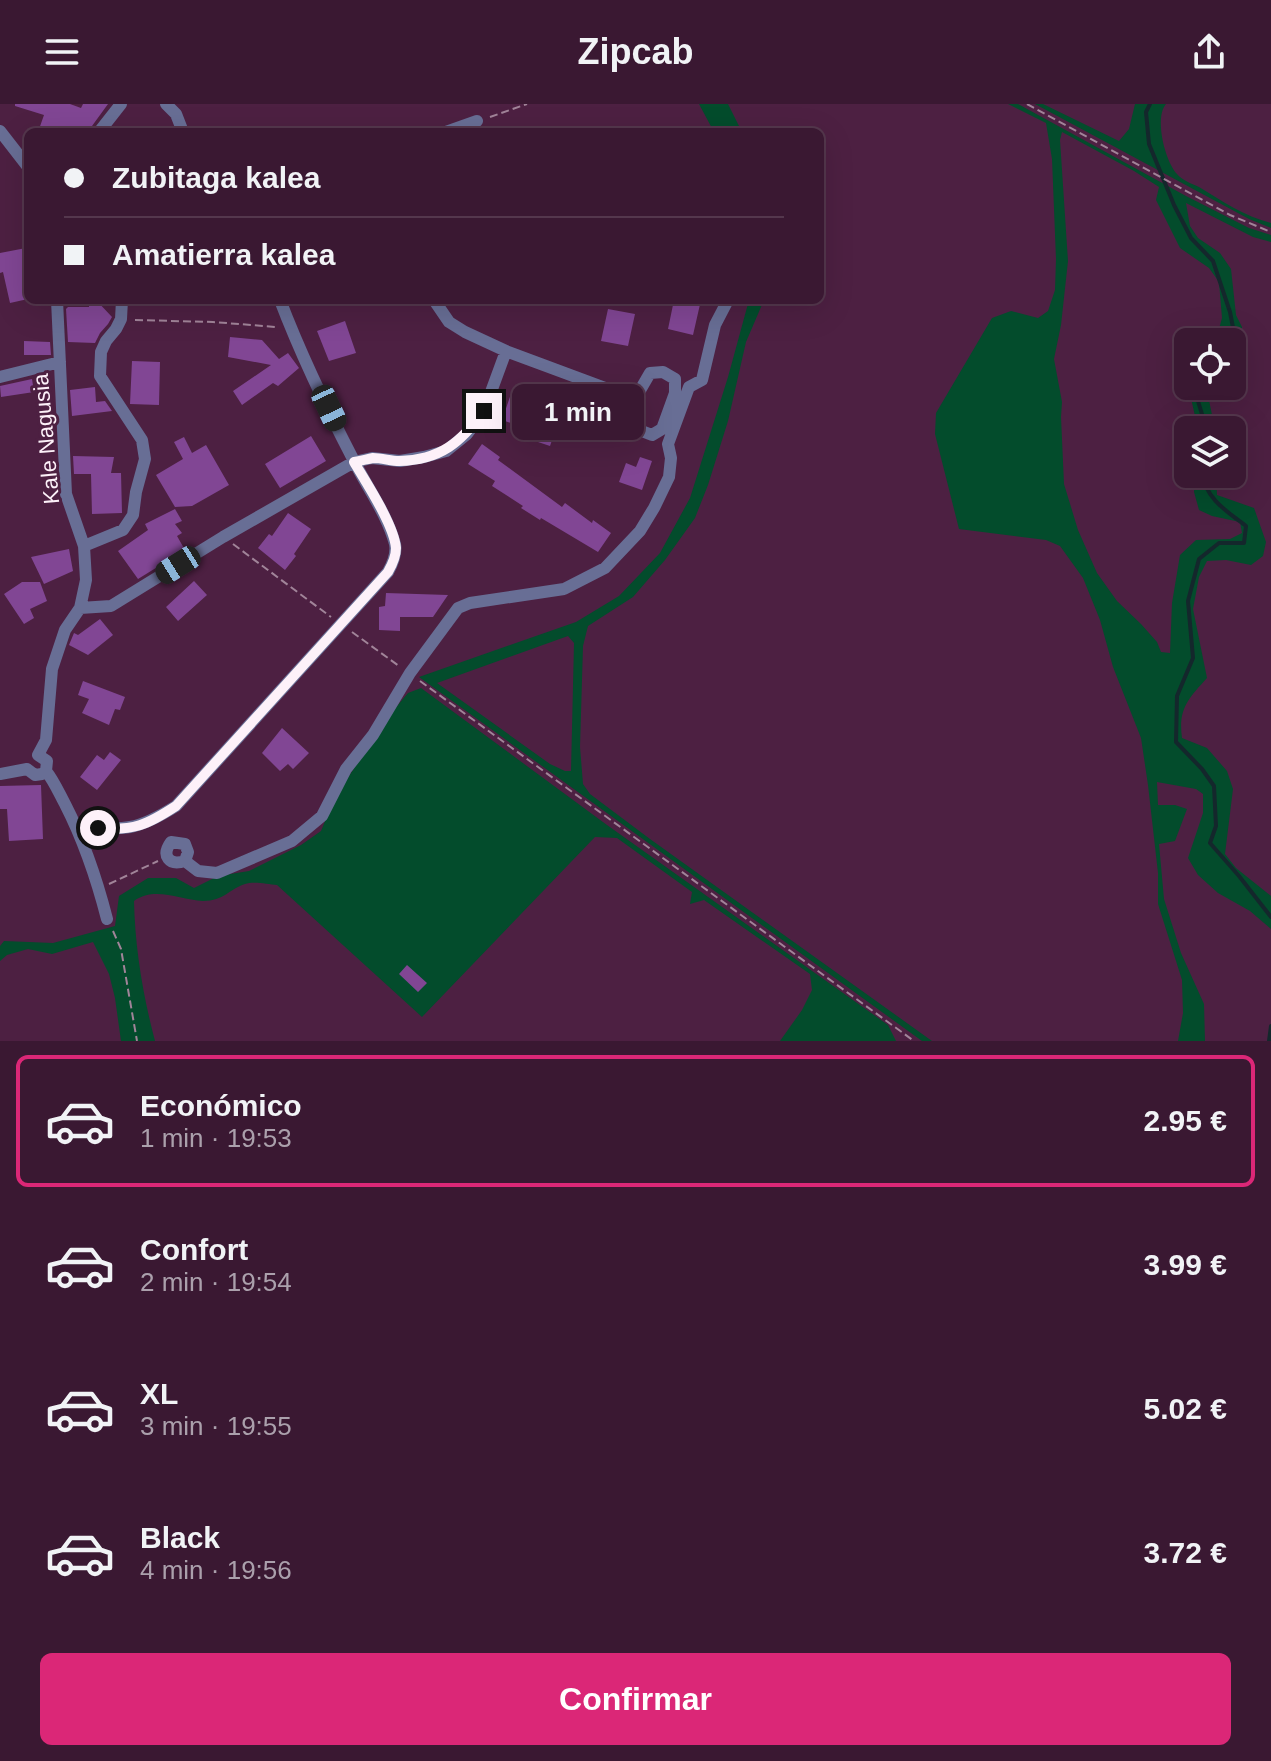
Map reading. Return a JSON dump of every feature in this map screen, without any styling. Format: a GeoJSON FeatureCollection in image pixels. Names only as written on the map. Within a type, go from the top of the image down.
{"type":"FeatureCollection","features":[{"type":"Feature","properties":{"kind":"street"},"geometry":{"type":"LineString","coordinates":[[102,128],[121,104]]}},
{"type":"Feature","properties":{"kind":"street"},"geometry":{"type":"LineString","coordinates":[[166,104],[176,114],[181,128]]}},
{"type":"Feature","properties":{"kind":"street"},"geometry":{"type":"LineString","coordinates":[[457,128],[477,121]]}},
{"type":"Feature","properties":{"kind":"street"},"geometry":{"type":"LineString","coordinates":[[0,131],[24,162]]}},
{"type":"Feature","properties":{"kind":"street","name":"Kale Nagusia"},"geometry":{"type":"LineString","coordinates":[[38,755],[46,740],[52,669],[65,630],[80,608],[86,580],[84,546],[66,494],[57,304]]}},
{"type":"Feature","properties":{"kind":"street"},"geometry":{"type":"LineString","coordinates":[[84,546],[123,530],[133,515],[145,459],[142,440],[100,376],[101,352],[121,319],[122,304]]}},
{"type":"Feature","properties":{"kind":"street"},"geometry":{"type":"LineString","coordinates":[[77,826],[120,830],[151,822],[176,806],[388,572],[395,559],[396,547],[385,516],[354,462],[282,304]]}},
{"type":"Feature","properties":{"kind":"street"},"geometry":{"type":"LineString","coordinates":[[437,304],[449,322],[506,351],[635,399]]}},
{"type":"Feature","properties":{"kind":"street"},"geometry":{"type":"LineString","coordinates":[[185,861],[198,871],[217,873],[292,841],[322,816],[346,769],[373,735],[410,673],[458,608],[470,603],[564,589],[605,568],[640,531],[669,477],[671,458],[668,444],[689,387],[702,380],[715,325],[726,304]]}},
{"type":"Feature","properties":{"kind":"street"},"geometry":{"type":"LineString","coordinates":[[80,608],[111,606],[354,462],[372,458],[400,461],[446,451],[467,434],[484,411],[506,351]]}},
{"type":"Feature","properties":{"kind":"street"},"geometry":{"type":"LineString","coordinates":[[0,377],[60,362]]}},
{"type":"Feature","properties":{"kind":"street"},"geometry":{"type":"LineString","coordinates":[[663,372],[675,379],[675,393],[662,429],[652,435],[634,428],[629,419],[635,399],[650,373],[663,372]]}},
{"type":"Feature","properties":{"kind":"street"},"geometry":{"type":"LineString","coordinates":[[27,769],[28,759],[38,755],[47,761],[46,771],[77,826],[107,919]]}},
{"type":"Feature","properties":{"kind":"street"},"geometry":{"type":"LineString","coordinates":[[0,774],[27,769],[35,775],[46,771]]}},
{"type":"Feature","properties":{"kind":"street"},"geometry":{"type":"LineString","coordinates":[[171,842],[185,844],[188,852],[185,861],[177,864],[166,857],[166,849],[171,842]]}},
{"type":"Feature","properties":{"kind":"path"},"geometry":{"type":"LineString","coordinates":[[477,121],[527,104]]}},
{"type":"Feature","properties":{"kind":"path"},"geometry":{"type":"LineString","coordinates":[[1027,104],[1230,215],[1271,232]]}},
{"type":"Feature","properties":{"kind":"path"},"geometry":{"type":"LineString","coordinates":[[121,319],[291,328]]}},
{"type":"Feature","properties":{"kind":"path"},"geometry":{"type":"LineString","coordinates":[[223,537],[914,1041]]}},
{"type":"Feature","properties":{"kind":"path"},"geometry":{"type":"LineString","coordinates":[[99,889],[166,857]]}},
{"type":"Feature","properties":{"kind":"path"},"geometry":{"type":"LineString","coordinates":[[107,919],[121,949],[137,1041]]}},
{"type":"Feature","properties":{"kind":"green space"},"geometry":{"type":"Polygon","coordinates":[[[699,104],[728,104],[740,128],[712,128],[699,104]]]}},
{"type":"Feature","properties":{"kind":"green space"},"geometry":{"type":"Polygon","coordinates":[[[1008,104],[1018,104],[1186,196],[1249,228],[1271,235],[1271,242],[1253,237],[1186,203],[1190,226],[1198,238],[1220,253],[1231,269],[1236,315],[1242,328],[1219,328],[1222,318],[1219,282],[1209,268],[1180,248],[1156,200],[1159,187],[1062,132],[1068,261],[1054,359],[1062,402],[1064,484],[1078,530],[1097,573],[1117,601],[1157,642],[1161,652],[1170,653],[1172,603],[1180,555],[1196,540],[1230,539],[1242,533],[1240,522],[1199,510],[1194,488],[1217,488],[1217,495],[1254,508],[1266,542],[1263,556],[1251,565],[1226,560],[1207,561],[1199,577],[1193,609],[1207,678],[1186,705],[1181,728],[1182,738],[1207,748],[1227,771],[1233,789],[1225,854],[1236,868],[1271,896],[1271,929],[1250,911],[1218,893],[1198,875],[1188,858],[1203,813],[1203,794],[1196,789],[1157,782],[1158,805],[1187,809],[1175,841],[1159,844],[1164,899],[1181,953],[1204,1004],[1205,1041],[1178,1041],[1183,1013],[1182,980],[1158,904],[1158,873],[1141,738],[1083,578],[1060,546],[1046,540],[959,529],[935,434],[936,413],[992,318],[1011,311],[1038,318],[1048,311],[1055,290],[1056,259],[1052,159],[1046,123],[1008,104]]]}},
{"type":"Feature","properties":{"kind":"green space"},"geometry":{"type":"Polygon","coordinates":[[[1035,104],[1043,104],[1119,141],[1129,129],[1135,104],[1166,104],[1161,119],[1162,139],[1177,174],[1234,208],[1271,223],[1271,228],[1249,219],[1035,104]]]}},
{"type":"Feature","properties":{"kind":"green space"},"geometry":{"type":"Polygon","coordinates":[[[748,304],[762,304],[746,342],[728,421],[695,518],[633,597],[588,626],[583,646],[580,747],[583,784],[590,794],[650,839],[932,1041],[922,1041],[419,677],[576,622],[619,596],[660,553],[690,498],[748,304]],[[568,636],[437,683],[550,764],[571,771],[574,643],[568,636]]]}},
{"type":"Feature","properties":{"kind":"green space"},"geometry":{"type":"Polygon","coordinates":[[[1191,400],[1209,400],[1212,416],[1195,416],[1191,400]]]}},
{"type":"Feature","properties":{"kind":"green space"},"geometry":{"type":"Polygon","coordinates":[[[421,688],[888,1025],[896,1041],[780,1041],[812,990],[810,974],[704,900],[690,904],[692,892],[617,838],[595,837],[422,1017],[277,885],[248,883],[221,897],[203,901],[159,894],[134,901],[140,972],[155,1041],[121,1041],[109,974],[93,942],[52,954],[28,949],[7,955],[0,961],[0,946],[4,941],[53,943],[115,926],[119,896],[148,878],[176,878],[194,888],[218,876],[249,871],[301,845],[321,831],[334,799],[386,719],[408,693],[421,688]]]}},
{"type":"Feature","properties":{"kind":"building"},"geometry":{"type":"Polygon","coordinates":[[[70,104],[81,108],[83,104],[108,104],[91,128],[39,128],[44,115],[15,106],[70,104]]]}},
{"type":"Feature","properties":{"kind":"building"},"geometry":{"type":"Polygon","coordinates":[[[24,248],[24,300],[10,303],[3,272],[0,273],[0,253],[24,248]]]}},
{"type":"Feature","properties":{"kind":"building"},"geometry":{"type":"Polygon","coordinates":[[[89,304],[100,304],[112,317],[95,343],[68,342],[66,309],[89,307],[89,304]]]}},
{"type":"Feature","properties":{"kind":"building"},"geometry":{"type":"Polygon","coordinates":[[[673,304],[700,304],[693,335],[668,329],[673,304]]]}},
{"type":"Feature","properties":{"kind":"building"},"geometry":{"type":"Polygon","coordinates":[[[608,309],[635,314],[628,346],[601,341],[608,309]]]}},
{"type":"Feature","properties":{"kind":"building"},"geometry":{"type":"Polygon","coordinates":[[[345,321],[356,353],[329,361],[317,331],[345,321]]]}},
{"type":"Feature","properties":{"kind":"building"},"geometry":{"type":"Polygon","coordinates":[[[230,337],[262,340],[279,359],[288,353],[299,368],[278,386],[273,383],[242,405],[233,391],[271,365],[228,357],[230,337]]]}},
{"type":"Feature","properties":{"kind":"building"},"geometry":{"type":"Polygon","coordinates":[[[24,341],[50,342],[51,355],[24,355],[24,341]]]}},
{"type":"Feature","properties":{"kind":"building"},"geometry":{"type":"Polygon","coordinates":[[[132,361],[160,362],[159,405],[130,404],[132,361]]]}},
{"type":"Feature","properties":{"kind":"building"},"geometry":{"type":"Polygon","coordinates":[[[32,379],[34,392],[1,397],[0,386],[32,379]]]}},
{"type":"Feature","properties":{"kind":"building"},"geometry":{"type":"Polygon","coordinates":[[[95,387],[96,402],[105,401],[112,411],[72,416],[70,390],[95,387]]]}},
{"type":"Feature","properties":{"kind":"building"},"geometry":{"type":"Polygon","coordinates":[[[512,391],[563,408],[550,446],[520,436],[523,427],[502,420],[512,391]]]}},
{"type":"Feature","properties":{"kind":"building"},"geometry":{"type":"Polygon","coordinates":[[[311,436],[326,461],[280,488],[265,464],[311,436]]]}},
{"type":"Feature","properties":{"kind":"building"},"geometry":{"type":"Polygon","coordinates":[[[184,437],[192,453],[206,445],[229,485],[192,506],[175,507],[156,475],[183,459],[174,442],[184,437]]]}},
{"type":"Feature","properties":{"kind":"building"},"geometry":{"type":"Polygon","coordinates":[[[482,444],[500,457],[498,460],[562,507],[565,503],[611,533],[598,552],[521,508],[523,506],[492,486],[495,481],[468,464],[482,444]]]}},
{"type":"Feature","properties":{"kind":"building"},"geometry":{"type":"Polygon","coordinates":[[[73,456],[114,457],[111,473],[121,473],[122,513],[92,514],[91,474],[74,474],[73,456]]]}},
{"type":"Feature","properties":{"kind":"building"},"geometry":{"type":"Polygon","coordinates":[[[640,457],[652,461],[642,490],[619,482],[626,463],[636,467],[640,457]]]}},
{"type":"Feature","properties":{"kind":"building"},"geometry":{"type":"Polygon","coordinates":[[[175,509],[182,521],[175,524],[182,533],[177,536],[185,550],[138,579],[118,551],[148,530],[145,524],[175,509]]]}},
{"type":"Feature","properties":{"kind":"building"},"geometry":{"type":"Polygon","coordinates":[[[288,513],[311,529],[285,570],[258,548],[269,534],[272,536],[288,513]]]}},
{"type":"Feature","properties":{"kind":"building"},"geometry":{"type":"Polygon","coordinates":[[[69,549],[73,571],[44,584],[31,557],[69,549]]]}},
{"type":"Feature","properties":{"kind":"building"},"geometry":{"type":"Polygon","coordinates":[[[194,581],[207,595],[178,621],[166,607],[194,581]]]}},
{"type":"Feature","properties":{"kind":"building"},"geometry":{"type":"Polygon","coordinates":[[[22,582],[40,582],[47,601],[30,609],[34,618],[24,624],[4,594],[22,582]]]}},
{"type":"Feature","properties":{"kind":"building"},"geometry":{"type":"Polygon","coordinates":[[[386,593],[448,595],[433,617],[400,617],[400,631],[379,630],[379,607],[385,606],[386,593]]]}},
{"type":"Feature","properties":{"kind":"building"},"geometry":{"type":"Polygon","coordinates":[[[100,619],[113,635],[88,655],[69,645],[74,633],[78,635],[100,619]]]}},
{"type":"Feature","properties":{"kind":"building"},"geometry":{"type":"Polygon","coordinates":[[[83,681],[125,697],[120,710],[115,709],[109,725],[82,713],[89,699],[78,695],[83,681]]]}},
{"type":"Feature","properties":{"kind":"building"},"geometry":{"type":"Polygon","coordinates":[[[282,728],[309,753],[293,769],[288,764],[280,771],[262,753],[282,728]]]}},
{"type":"Feature","properties":{"kind":"building"},"geometry":{"type":"Polygon","coordinates":[[[110,752],[121,760],[97,790],[80,777],[97,755],[104,760],[110,752]]]}},
{"type":"Feature","properties":{"kind":"building"},"geometry":{"type":"Polygon","coordinates":[[[41,785],[43,839],[9,841],[7,809],[0,809],[0,786],[41,785]]]}},
{"type":"Feature","properties":{"kind":"building"},"geometry":{"type":"Polygon","coordinates":[[[407,965],[427,983],[418,992],[399,974],[407,965]]]}},
{"type":"Feature","properties":{"kind":"waterway"},"geometry":{"type":"LineString","coordinates":[[1150,104],[1146,112],[1149,144],[1191,238],[1213,261],[1233,328]]}},
{"type":"Feature","properties":{"kind":"waterway"},"geometry":{"type":"LineString","coordinates":[[1198,400],[1203,416]]}},
{"type":"Feature","properties":{"kind":"waterway"},"geometry":{"type":"LineString","coordinates":[[1207,488],[1225,510],[1246,526],[1244,543],[1219,543],[1199,559],[1188,601],[1193,658],[1177,696],[1176,742],[1214,786],[1216,826],[1210,843],[1271,917]]}},
{"type":"Feature","properties":{"kind":"waterway"},"geometry":{"type":"LineString","coordinates":[[1269,1041],[1271,1026]]}},
{"type":"Feature","properties":{"kind":"route"},"geometry":{"type":"LineString","coordinates":[[98,828],[120,830],[151,822],[176,806],[388,572],[395,559],[396,547],[385,516],[354,462],[372,458],[400,461],[446,451],[467,434],[484,411]]}}]}
